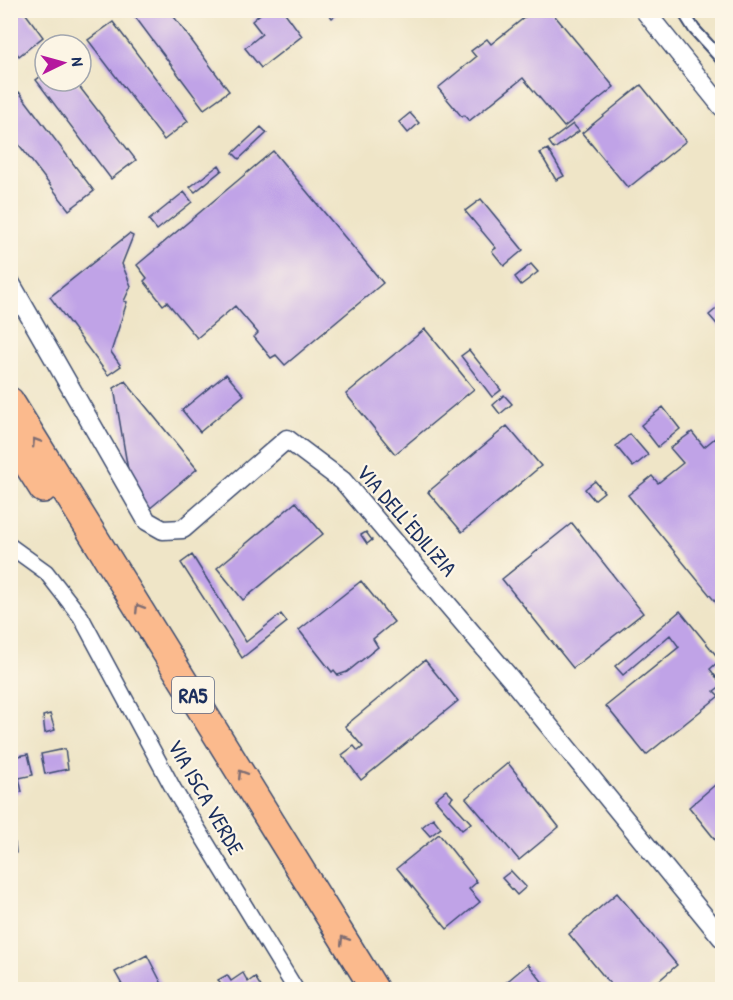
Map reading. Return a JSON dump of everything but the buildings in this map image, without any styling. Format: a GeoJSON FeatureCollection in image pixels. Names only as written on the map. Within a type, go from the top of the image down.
{"type":"FeatureCollection","features":[{"type":"Feature","properties":{"kind":"highway","name":"RA5"},"geometry":{"type":"LineString","coordinates":[[10,401],[375,990]]}},
{"type":"Feature","properties":{"kind":"highway","name":"RA5"},"geometry":{"type":"LineString","coordinates":[[10,437],[354,990]]}},
{"type":"Feature","properties":{"kind":"street"},"geometry":{"type":"LineString","coordinates":[[644,10],[723,107]]}},
{"type":"Feature","properties":{"kind":"street"},"geometry":{"type":"LineString","coordinates":[[682,10],[694,29],[723,60]]}},
{"type":"Feature","properties":{"kind":"street","name":"VIA DELL'EDILIZIA"},"geometry":{"type":"LineString","coordinates":[[10,282],[147,521],[163,530],[183,529],[287,439],[344,480],[723,938]]}},
{"type":"Feature","properties":{"kind":"street","name":"VIA ISCA VERDE"},"geometry":{"type":"LineString","coordinates":[[10,546],[46,572],[81,617],[174,790],[296,990]]}}]}
